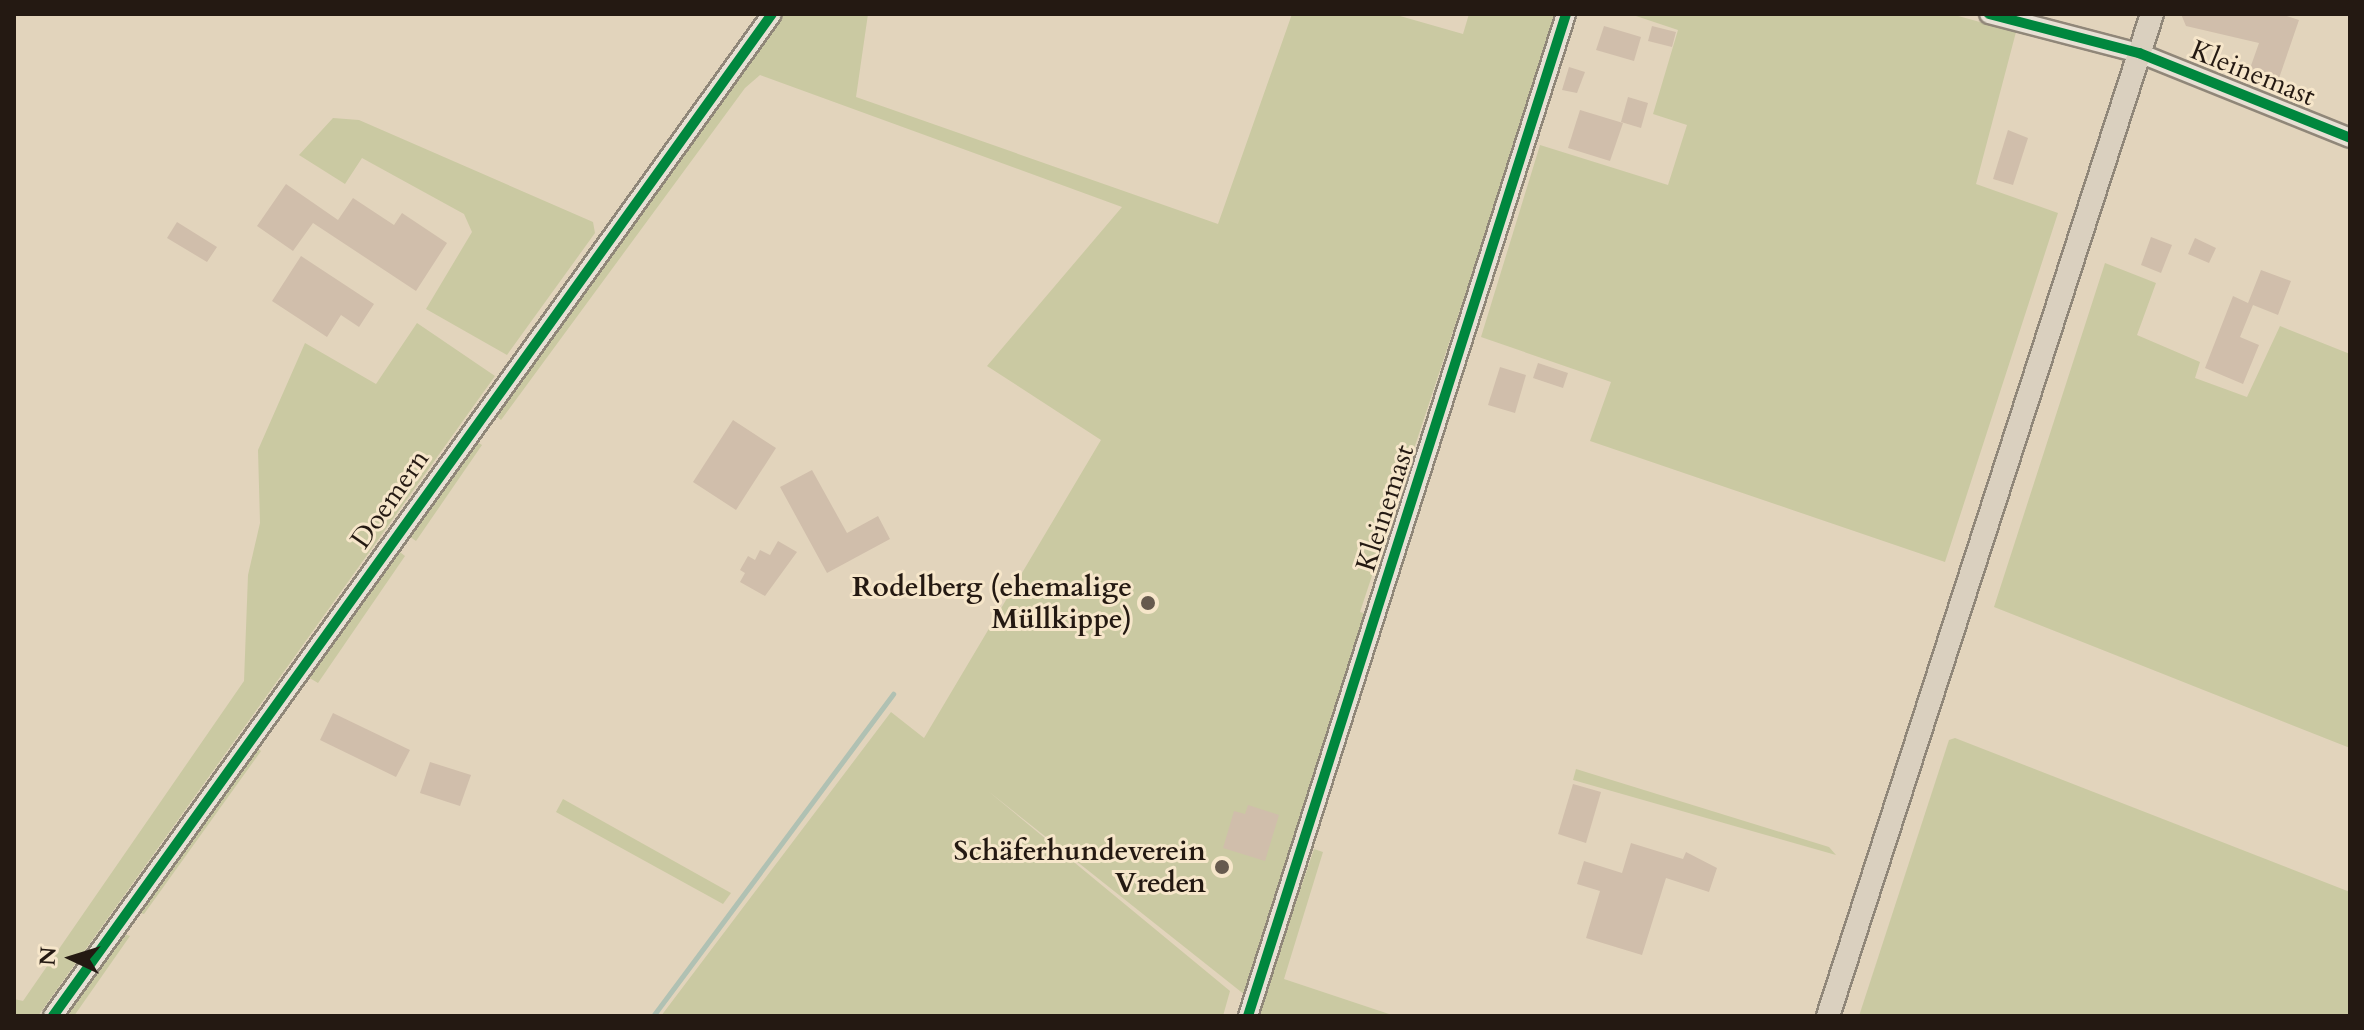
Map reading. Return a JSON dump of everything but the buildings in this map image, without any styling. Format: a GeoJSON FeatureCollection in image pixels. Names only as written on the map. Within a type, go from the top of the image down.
{"type":"FeatureCollection","features":[{"type":"Feature","properties":{"kind":"main road"},"geometry":{"type":"LineString","coordinates":[[1828,1016],[2152,14]]}},
{"type":"Feature","properties":{"kind":"street","name":"Doemern"},"geometry":{"type":"LineString","coordinates":[[53,1016],[772,14]]}},
{"type":"Feature","properties":{"kind":"street","name":"Kleinemast"},"geometry":{"type":"LineString","coordinates":[[1248,1016],[1566,14]]}},
{"type":"Feature","properties":{"kind":"street"},"geometry":{"type":"LineString","coordinates":[[1989,14],[2139,53]]}},
{"type":"Feature","properties":{"kind":"street","name":"Kleinemast"},"geometry":{"type":"LineString","coordinates":[[2139,53],[2350,138]]}},
{"type":"Feature","properties":{"kind":"green space"},"geometry":{"type":"Polygon","coordinates":[[[784,14],[868,14],[856,97],[1218,224],[1292,14],[1393,14],[1463,34],[1469,14],[1558,14],[1360,612],[1370,615],[1245,995],[988,791],[1230,991],[1223,1016],[661,1016],[891,712],[924,738],[1101,440],[987,366],[1122,207],[760,75],[745,88],[501,420],[493,413],[784,14]]]}},
{"type":"Feature","properties":{"kind":"green space"},"geometry":{"type":"Polygon","coordinates":[[[1630,14],[1951,14],[2016,32],[1976,184],[2058,213],[1945,562],[1590,441],[1611,382],[1481,337],[1540,145],[1668,185],[1687,125],[1653,114],[1678,30],[1630,14]]]}},
{"type":"Feature","properties":{"kind":"green space"},"geometry":{"type":"Polygon","coordinates":[[[333,118],[359,120],[593,222],[595,233],[507,355],[426,309],[472,232],[464,214],[362,158],[345,184],[299,155],[333,118]]]}},
{"type":"Feature","properties":{"kind":"green space"},"geometry":{"type":"Polygon","coordinates":[[[2105,263],[2156,283],[2137,335],[2200,362],[2195,378],[2247,397],[2280,326],[2350,354],[2350,748],[1994,607],[2105,263]]]}},
{"type":"Feature","properties":{"kind":"green space"},"geometry":{"type":"Polygon","coordinates":[[[417,323],[495,376],[38,1016],[14,1016],[14,999],[23,1001],[244,681],[248,575],[260,523],[258,450],[305,343],[376,384],[417,323]]]}},
{"type":"Feature","properties":{"kind":"green space"},"geometry":{"type":"Polygon","coordinates":[[[474,440],[482,445],[416,541],[406,534],[474,440]]]}},
{"type":"Feature","properties":{"kind":"green space"},"geometry":{"type":"Polygon","coordinates":[[[396,549],[405,556],[318,683],[308,677],[396,549]]]}},
{"type":"Feature","properties":{"kind":"green space"},"geometry":{"type":"Polygon","coordinates":[[[1955,738],[2350,892],[2350,1016],[1859,1016],[1949,740],[1955,738]]]}},
{"type":"Feature","properties":{"kind":"green space"},"geometry":{"type":"Polygon","coordinates":[[[254,746],[261,751],[144,914],[136,912],[254,746]]]}},
{"type":"Feature","properties":{"kind":"green space"},"geometry":{"type":"Polygon","coordinates":[[[1576,769],[1829,847],[1836,855],[1573,780],[1576,769]]]}},
{"type":"Feature","properties":{"kind":"green space"},"geometry":{"type":"Polygon","coordinates":[[[563,799],[731,893],[723,904],[556,812],[563,799]]]}},
{"type":"Feature","properties":{"kind":"green space"},"geometry":{"type":"Polygon","coordinates":[[[1314,849],[1323,852],[1284,979],[1395,1016],[1257,1016],[1314,849]]]}},
{"type":"Feature","properties":{"kind":"green space"},"geometry":{"type":"Polygon","coordinates":[[[122,933],[130,936],[74,1016],[63,1016],[122,933]]]}},
{"type":"Feature","properties":{"kind":"waterway"},"geometry":{"type":"LineString","coordinates":[[653,1016],[893,694]]}},
{"type":"Feature","properties":{"kind":"waterway"},"geometry":{"type":"LineString","coordinates":[[1293,1016],[1317,1016]]}},
{"type":"Feature","properties":{"kind":"cycle path"},"geometry":{"type":"LineString","coordinates":[[53,1016],[772,14]]}},
{"type":"Feature","properties":{"kind":"cycle path"},"geometry":{"type":"LineString","coordinates":[[1248,1016],[1566,14]]}},
{"type":"Feature","properties":{"kind":"cycle path"},"geometry":{"type":"LineString","coordinates":[[1989,14],[2139,53],[2350,138]]}},
{"type":"Feature","properties":{"kind":"place","name":"Rodelberg (ehemalige Müllkippe)"},"geometry":{"type":"Point","coordinates":[1148,603]}},
{"type":"Feature","properties":{"kind":"place","name":"Schäferhundeverein Vreden"},"geometry":{"type":"Point","coordinates":[1222,867]}}]}
